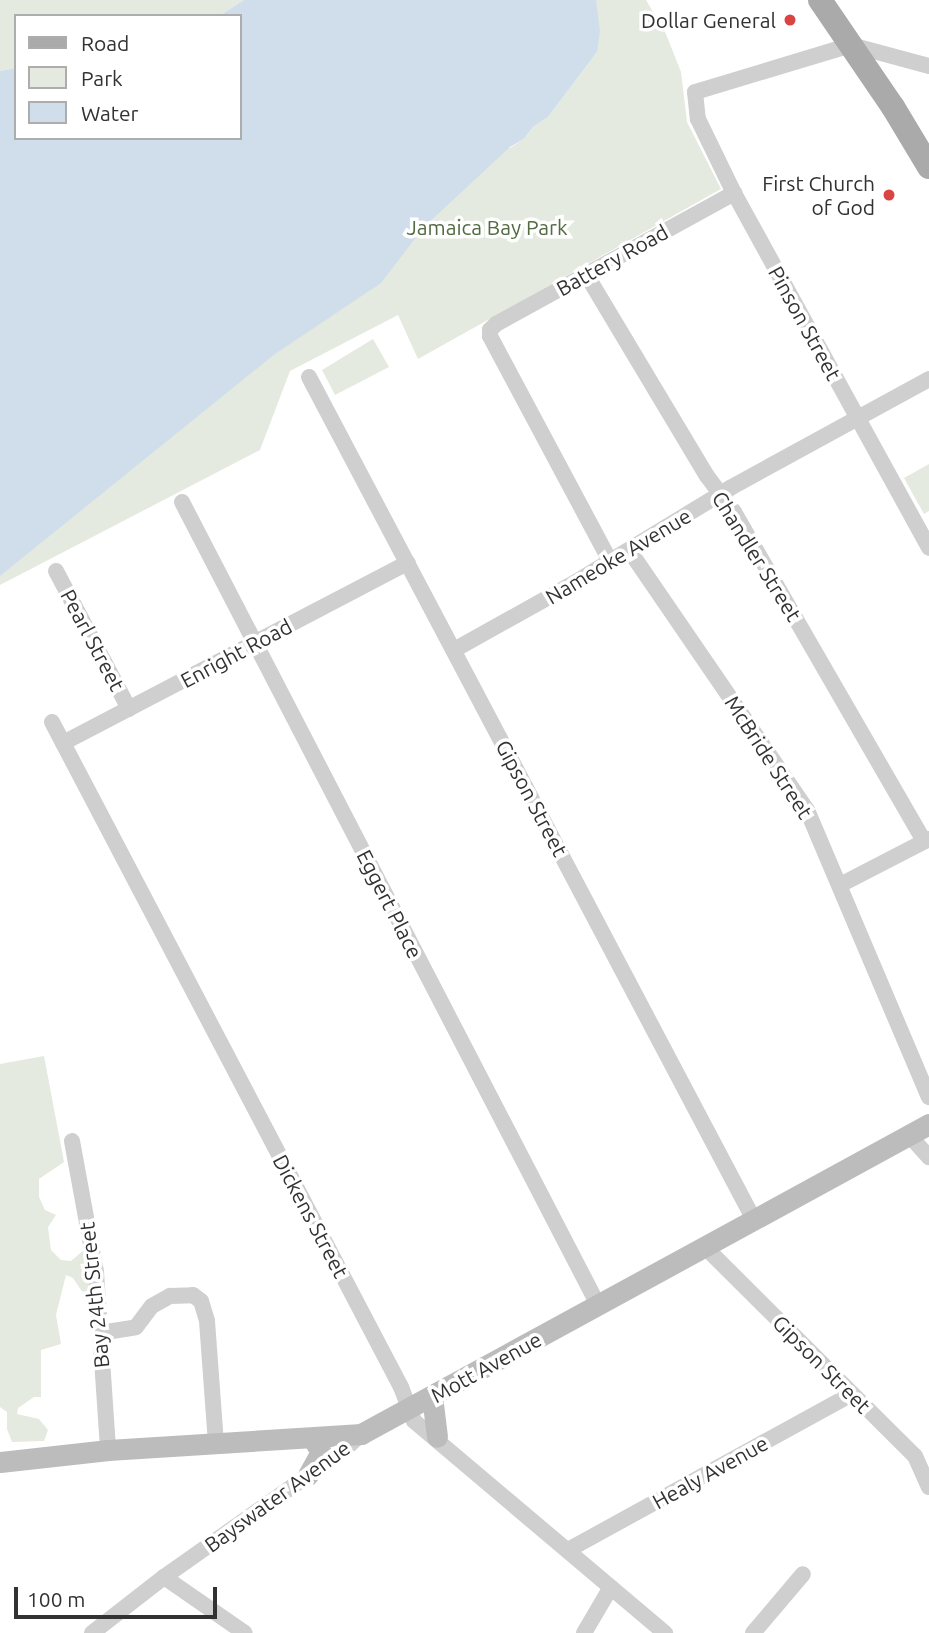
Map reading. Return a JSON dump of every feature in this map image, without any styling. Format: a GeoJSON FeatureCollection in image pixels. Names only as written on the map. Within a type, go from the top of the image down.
{"type":"FeatureCollection","features":[{"type":"Feature","properties":{"kind":"main road"},"geometry":{"type":"LineString","coordinates":[[820,0],[929,167]]}},
{"type":"Feature","properties":{"kind":"street"},"geometry":{"type":"LineString","coordinates":[[851,45],[929,66]]}},
{"type":"Feature","properties":{"kind":"street","name":"Pinson Street"},"geometry":{"type":"LineString","coordinates":[[851,45],[695,92],[698,119],[734,193],[929,548]]}},
{"type":"Feature","properties":{"kind":"street","name":"Battery Road"},"geometry":{"type":"LineString","coordinates":[[610,561],[490,336],[491,330],[496,324],[734,193]]}},
{"type":"Feature","properties":{"kind":"street","name":"Chandler Street"},"geometry":{"type":"LineString","coordinates":[[586,274],[706,476],[734,512],[927,840]]}},
{"type":"Feature","properties":{"kind":"street","name":"Gipson Street"},"geometry":{"type":"LineString","coordinates":[[309,377],[754,1220]]}},
{"type":"Feature","properties":{"kind":"street","name":"Nameoke Avenue"},"geometry":{"type":"LineString","coordinates":[[454,650],[629,550],[720,494],[929,379]]}},
{"type":"Feature","properties":{"kind":"street","name":"Eggert Place"},"geometry":{"type":"LineString","coordinates":[[182,502],[598,1305]]}},
{"type":"Feature","properties":{"kind":"street","name":"McBride Street"},"geometry":{"type":"LineString","coordinates":[[629,550],[799,795],[929,1097]]}},
{"type":"Feature","properties":{"kind":"street","name":"Enright Road"},"geometry":{"type":"LineString","coordinates":[[64,743],[408,563]]}},
{"type":"Feature","properties":{"kind":"street","name":"Pearl Street"},"geometry":{"type":"LineString","coordinates":[[57,571],[129,709]]}},
{"type":"Feature","properties":{"kind":"street","name":"Dickens Street"},"geometry":{"type":"LineString","coordinates":[[52,722],[414,1421],[437,1437],[665,1633]]}},
{"type":"Feature","properties":{"kind":"street"},"geometry":{"type":"LineString","coordinates":[[839,886],[927,840]]}},
{"type":"Feature","properties":{"kind":"street","name":"Mott Avenue"},"geometry":{"type":"LineString","coordinates":[[0,1462],[108,1450],[361,1434],[929,1124]]}},
{"type":"Feature","properties":{"kind":"street"},"geometry":{"type":"LineString","coordinates":[[909,1135],[929,1157]]}},
{"type":"Feature","properties":{"kind":"street","name":"Bay 24th Street"},"geometry":{"type":"LineString","coordinates":[[72,1141],[96,1272],[108,1450]]}},
{"type":"Feature","properties":{"kind":"street","name":"Gipson Street"},"geometry":{"type":"LineString","coordinates":[[705,1247],[915,1456],[929,1487]]}},
{"type":"Feature","properties":{"kind":"street"},"geometry":{"type":"LineString","coordinates":[[100,1333],[136,1327],[152,1306],[170,1296],[192,1295],[201,1301],[207,1321],[216,1443]]}},
{"type":"Feature","properties":{"kind":"street","name":"Healy Avenue"},"geometry":{"type":"LineString","coordinates":[[568,1550],[852,1394]]}},
{"type":"Feature","properties":{"kind":"street"},"geometry":{"type":"LineString","coordinates":[[432,1396],[437,1437]]}},
{"type":"Feature","properties":{"kind":"street","name":"Bayswater Avenue"},"geometry":{"type":"LineString","coordinates":[[92,1633],[164,1577],[361,1434]]}},
{"type":"Feature","properties":{"kind":"street"},"geometry":{"type":"LineString","coordinates":[[308,1475],[321,1452],[313,1439]]}},
{"type":"Feature","properties":{"kind":"street"},"geometry":{"type":"LineString","coordinates":[[753,1633],[803,1574]]}},
{"type":"Feature","properties":{"kind":"street"},"geometry":{"type":"LineString","coordinates":[[164,1577],[245,1633]]}},
{"type":"Feature","properties":{"kind":"street"},"geometry":{"type":"LineString","coordinates":[[584,1633],[611,1587]]}},
{"type":"Feature","properties":{"kind":"green space"},"geometry":{"type":"Polygon","coordinates":[[[0,0],[244,0],[222,14],[14,14],[14,68],[0,71],[0,0]]]}},
{"type":"Feature","properties":{"kind":"green space","name":"Jamaica Bay Park"},"geometry":{"type":"Polygon","coordinates":[[[596,0],[646,0],[666,34],[681,72],[687,122],[721,189],[418,359],[398,315],[290,371],[260,450],[0,585],[0,466],[465,145],[510,148],[524,139],[533,127],[548,117],[597,52],[596,0]]]}},
{"type":"Feature","properties":{"kind":"green space"},"geometry":{"type":"Polygon","coordinates":[[[373,339],[389,367],[335,395],[322,370],[373,339]]]}},
{"type":"Feature","properties":{"kind":"green space"},"geometry":{"type":"Polygon","coordinates":[[[929,464],[929,511],[924,514],[904,478],[929,464]]]}},
{"type":"Feature","properties":{"kind":"green space"},"geometry":{"type":"Polygon","coordinates":[[[44,1056],[64,1162],[39,1179],[39,1197],[45,1210],[56,1215],[48,1227],[51,1250],[61,1260],[71,1261],[84,1250],[90,1276],[89,1302],[73,1278],[66,1275],[56,1315],[61,1344],[41,1350],[41,1397],[34,1397],[18,1408],[17,1414],[39,1419],[48,1430],[44,1441],[12,1442],[7,1429],[7,1412],[0,1407],[0,1064],[44,1056]]]}},
{"type":"Feature","properties":{"kind":"water"},"geometry":{"type":"Polygon","coordinates":[[[244,0],[596,0],[600,31],[597,52],[548,117],[533,127],[524,139],[510,147],[424,227],[381,283],[275,354],[0,576],[0,71],[14,68],[14,140],[242,140],[242,14],[222,14],[244,0]]]}},
{"type":"Feature","properties":{"kind":"place","name":"Dollar General"},"geometry":{"type":"Point","coordinates":[790,20]}},
{"type":"Feature","properties":{"kind":"place","name":"First Church of God"},"geometry":{"type":"Point","coordinates":[889,195]}}]}
